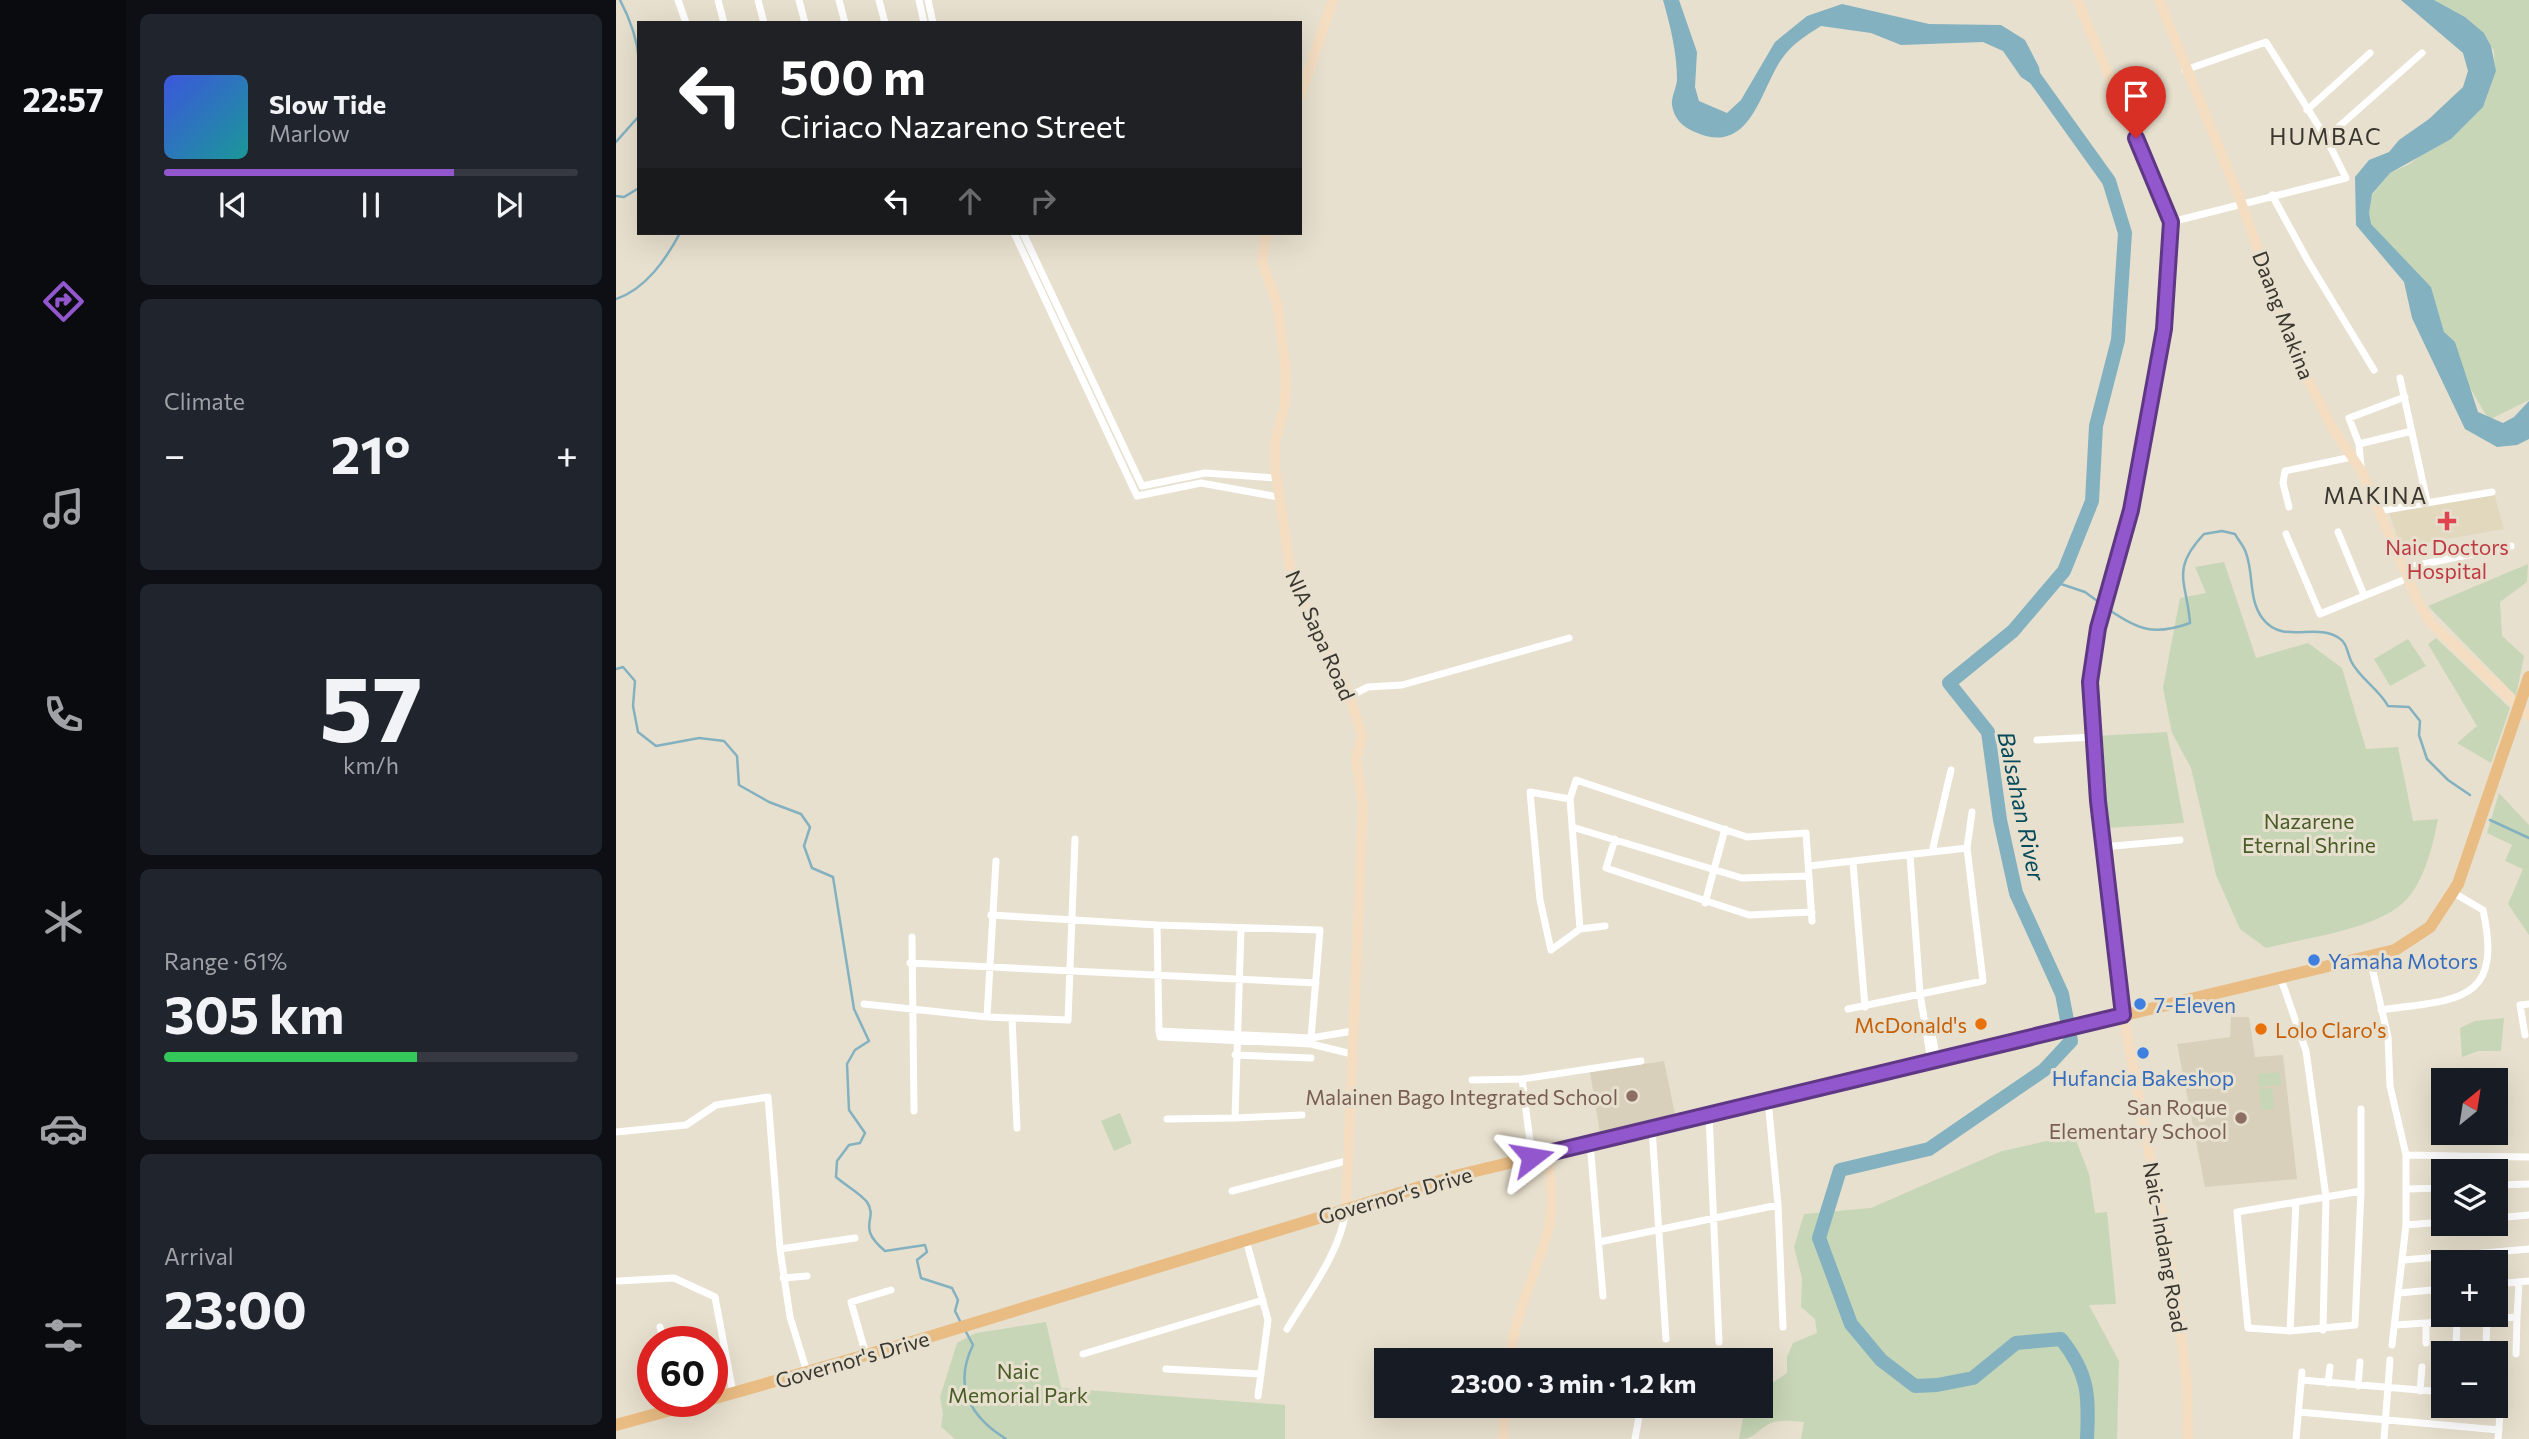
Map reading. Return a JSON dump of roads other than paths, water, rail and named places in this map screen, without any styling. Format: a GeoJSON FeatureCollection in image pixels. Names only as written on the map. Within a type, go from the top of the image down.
{"type":"FeatureCollection","features":[{"type":"Feature","properties":{"kind":"main road","name":"Governor's Drive"},"geometry":{"type":"LineString","coordinates":[[728,1394],[968,1325],[1346,1209],[1532,1157],[1768,1100],[1933,1055],[2045,1033],[2281,979],[2370,958],[2402,947],[2419,936],[2440,916],[2454,893],[2524,711],[2529,677]]}},
{"type":"Feature","properties":{"kind":"main road"},"geometry":{"type":"LineString","coordinates":[[616,1425],[641,1417]]}},
{"type":"Feature","properties":{"kind":"street"},"geometry":{"type":"LineString","coordinates":[[678,0],[685,21]]}},
{"type":"Feature","properties":{"kind":"street"},"geometry":{"type":"LineString","coordinates":[[718,0],[723,21]]}},
{"type":"Feature","properties":{"kind":"street"},"geometry":{"type":"LineString","coordinates":[[758,0],[763,21]]}},
{"type":"Feature","properties":{"kind":"street"},"geometry":{"type":"LineString","coordinates":[[799,0],[804,21]]}},
{"type":"Feature","properties":{"kind":"street"},"geometry":{"type":"LineString","coordinates":[[839,0],[844,21]]}},
{"type":"Feature","properties":{"kind":"street"},"geometry":{"type":"LineString","coordinates":[[879,0],[884,21]]}},
{"type":"Feature","properties":{"kind":"street"},"geometry":{"type":"LineString","coordinates":[[919,0],[924,21]]}},
{"type":"Feature","properties":{"kind":"street"},"geometry":{"type":"LineString","coordinates":[[928,0],[933,21]]}},
{"type":"Feature","properties":{"kind":"street"},"geometry":{"type":"LineString","coordinates":[[1302,90],[1333,0]]}},
{"type":"Feature","properties":{"kind":"street"},"geometry":{"type":"LineString","coordinates":[[2077,0],[2171,222],[2241,202],[2346,178],[2326,138],[2266,42],[2185,70]]}},
{"type":"Feature","properties":{"kind":"street","name":"Daang Makina"},"geometry":{"type":"LineString","coordinates":[[2159,0],[2185,70],[2241,202],[2295,355],[2332,427],[2362,472],[2428,619],[2524,711]]}},
{"type":"Feature","properties":{"kind":"street"},"geometry":{"type":"LineString","coordinates":[[2307,110],[2370,53]]}},
{"type":"Feature","properties":{"kind":"street"},"geometry":{"type":"LineString","coordinates":[[2326,138],[2422,53]]}},
{"type":"Feature","properties":{"kind":"street"},"geometry":{"type":"LineString","coordinates":[[2272,195],[2374,370]]}},
{"type":"Feature","properties":{"kind":"street","name":"Naic–Indang Road"},"geometry":{"type":"LineString","coordinates":[[2171,222],[2161,348],[2131,510],[2104,607],[2090,682],[2103,847],[2123,1015],[2176,1293],[2187,1385],[2188,1439]]}},
{"type":"Feature","properties":{"kind":"street"},"geometry":{"type":"LineString","coordinates":[[1015,235],[1137,496]]}},
{"type":"Feature","properties":{"kind":"street"},"geometry":{"type":"LineString","coordinates":[[1024,235],[1142,486]]}},
{"type":"Feature","properties":{"kind":"street","name":"NIA Sapa Road"},"geometry":{"type":"LineString","coordinates":[[1266,235],[1262,262],[1277,303],[1286,370],[1285,404],[1275,442],[1275,478],[1292,579],[1350,696],[1362,736],[1356,760],[1363,804],[1346,1209]]}},
{"type":"Feature","properties":{"kind":"street"},"geometry":{"type":"LineString","coordinates":[[2400,378],[2427,501]]}},
{"type":"Feature","properties":{"kind":"street"},"geometry":{"type":"LineString","coordinates":[[2362,472],[2359,444],[2349,418],[2405,397]]}},
{"type":"Feature","properties":{"kind":"street"},"geometry":{"type":"LineString","coordinates":[[2359,444],[2412,431]]}},
{"type":"Feature","properties":{"kind":"street"},"geometry":{"type":"LineString","coordinates":[[2289,508],[2283,483],[2285,471],[2352,457]]}},
{"type":"Feature","properties":{"kind":"street"},"geometry":{"type":"LineString","coordinates":[[1213,474],[1213,486]]}},
{"type":"Feature","properties":{"kind":"street"},"geometry":{"type":"LineString","coordinates":[[1142,486],[1213,474],[1275,478]]}},
{"type":"Feature","properties":{"kind":"street"},"geometry":{"type":"LineString","coordinates":[[1137,496],[1201,483],[1278,497]]}},
{"type":"Feature","properties":{"kind":"street"},"geometry":{"type":"LineString","coordinates":[[1137,496],[1142,486]]}},
{"type":"Feature","properties":{"kind":"street"},"geometry":{"type":"LineString","coordinates":[[2379,511],[2492,492]]}},
{"type":"Feature","properties":{"kind":"street"},"geometry":{"type":"LineString","coordinates":[[2338,532],[2364,595]]}},
{"type":"Feature","properties":{"kind":"street"},"geometry":{"type":"LineString","coordinates":[[2286,534],[2320,614],[2406,573],[2511,546]]}},
{"type":"Feature","properties":{"kind":"street"},"geometry":{"type":"LineString","coordinates":[[1350,696],[1368,687],[1402,685],[1569,638]]}},
{"type":"Feature","properties":{"kind":"street"},"geometry":{"type":"LineString","coordinates":[[2037,740],[2093,737]]}},
{"type":"Feature","properties":{"kind":"street"},"geometry":{"type":"LineString","coordinates":[[1933,852],[1951,769]]}},
{"type":"Feature","properties":{"kind":"street"},"geometry":{"type":"LineString","coordinates":[[1580,929],[1570,799],[1576,780],[1747,837],[1806,833],[1812,922]]}},
{"type":"Feature","properties":{"kind":"street"},"geometry":{"type":"LineString","coordinates":[[1570,799],[1530,792],[1540,900],[1550,950],[1580,929],[1605,926]]}},
{"type":"Feature","properties":{"kind":"street"},"geometry":{"type":"LineString","coordinates":[[1848,1009],[1983,981],[1967,848],[1972,812]]}},
{"type":"Feature","properties":{"kind":"street"},"geometry":{"type":"LineString","coordinates":[[1572,827],[1742,878],[1810,876]]}},
{"type":"Feature","properties":{"kind":"street"},"geometry":{"type":"LineString","coordinates":[[1705,903],[1725,829]]}},
{"type":"Feature","properties":{"kind":"street"},"geometry":{"type":"LineString","coordinates":[[864,1004],[987,1017],[1068,1020],[1075,839]]}},
{"type":"Feature","properties":{"kind":"street"},"geometry":{"type":"LineString","coordinates":[[1615,839],[1606,868],[1705,903],[1749,915],[1812,912]]}},
{"type":"Feature","properties":{"kind":"street"},"geometry":{"type":"LineString","coordinates":[[2103,847],[2180,840]]}},
{"type":"Feature","properties":{"kind":"street"},"geometry":{"type":"LineString","coordinates":[[1809,866],[1967,848]]}},
{"type":"Feature","properties":{"kind":"street"},"geometry":{"type":"LineString","coordinates":[[1910,856],[1920,993],[1933,1055]]}},
{"type":"Feature","properties":{"kind":"street"},"geometry":{"type":"LineString","coordinates":[[987,1017],[996,861]]}},
{"type":"Feature","properties":{"kind":"street"},"geometry":{"type":"LineString","coordinates":[[1853,863],[1865,1007]]}},
{"type":"Feature","properties":{"kind":"street"},"geometry":{"type":"LineString","coordinates":[[2381,1010],[2451,1000],[2470,994],[2477,985],[2489,956],[2483,910],[2454,893]]}},
{"type":"Feature","properties":{"kind":"street"},"geometry":{"type":"LineString","coordinates":[[991,915],[1073,922],[1320,930],[1311,1041]]}},
{"type":"Feature","properties":{"kind":"street"},"geometry":{"type":"LineString","coordinates":[[1157,925],[1160,1037],[1311,1041],[1352,1054]]}},
{"type":"Feature","properties":{"kind":"street"},"geometry":{"type":"LineString","coordinates":[[1235,1118],[1235,1038],[1241,928]]}},
{"type":"Feature","properties":{"kind":"street"},"geometry":{"type":"LineString","coordinates":[[912,937],[910,962],[915,1111]]}},
{"type":"Feature","properties":{"kind":"street"},"geometry":{"type":"LineString","coordinates":[[2370,958],[2388,1037],[2390,1086],[2406,1154],[2408,1189],[2404,1260],[2392,1345]]}},
{"type":"Feature","properties":{"kind":"street"},"geometry":{"type":"LineString","coordinates":[[910,962],[1071,973],[1316,983]]}},
{"type":"Feature","properties":{"kind":"street"},"geometry":{"type":"LineString","coordinates":[[2281,979],[2306,1051],[2326,1197],[2323,1330]]}},
{"type":"Feature","properties":{"kind":"street"},"geometry":{"type":"LineString","coordinates":[[2529,1004],[2520,1004],[2529,1044]]}},
{"type":"Feature","properties":{"kind":"street"},"geometry":{"type":"LineString","coordinates":[[1012,1018],[1017,1128]]}},
{"type":"Feature","properties":{"kind":"street"},"geometry":{"type":"LineString","coordinates":[[1311,1041],[1353,1031]]}},
{"type":"Feature","properties":{"kind":"street"},"geometry":{"type":"LineString","coordinates":[[1235,1055],[1311,1058]]}},
{"type":"Feature","properties":{"kind":"street"},"geometry":{"type":"LineString","coordinates":[[1472,1080],[1523,1079],[1641,1061]]}},
{"type":"Feature","properties":{"kind":"street"},"geometry":{"type":"LineString","coordinates":[[1523,1079],[1532,1157]]}},
{"type":"Feature","properties":{"kind":"street"},"geometry":{"type":"LineString","coordinates":[[616,1132],[686,1125],[716,1105],[768,1097],[783,1278],[790,1317],[807,1372]]}},
{"type":"Feature","properties":{"kind":"street"},"geometry":{"type":"LineString","coordinates":[[1768,1100],[1778,1205],[1783,1327]]}},
{"type":"Feature","properties":{"kind":"street"},"geometry":{"type":"LineString","coordinates":[[2361,1109],[2361,1191],[2355,1325],[2290,1331],[2248,1328],[2237,1212],[2361,1191]]}},
{"type":"Feature","properties":{"kind":"street"},"geometry":{"type":"LineString","coordinates":[[1709,1114],[1716,1218],[1719,1342]]}},
{"type":"Feature","properties":{"kind":"street"},"geometry":{"type":"LineString","coordinates":[[1167,1119],[1302,1115]]}},
{"type":"Feature","properties":{"kind":"street"},"geometry":{"type":"LineString","coordinates":[[1652,1128],[1667,1339]]}},
{"type":"Feature","properties":{"kind":"street"},"geometry":{"type":"LineString","coordinates":[[1590,1142],[1603,1296]]}},
{"type":"Feature","properties":{"kind":"street"},"geometry":{"type":"LineString","coordinates":[[1512,1348],[1519,1311],[1548,1233],[1552,1203],[1548,1153]]}},
{"type":"Feature","properties":{"kind":"street"},"geometry":{"type":"LineString","coordinates":[[2406,1154],[2529,1157]]}},
{"type":"Feature","properties":{"kind":"street"},"geometry":{"type":"LineString","coordinates":[[2454,1156],[2459,1156],[2459,1159]]}},
{"type":"Feature","properties":{"kind":"street"},"geometry":{"type":"LineString","coordinates":[[1232,1191],[1346,1161]]}},
{"type":"Feature","properties":{"kind":"street"},"geometry":{"type":"LineString","coordinates":[[2508,1185],[2529,1184]]}},
{"type":"Feature","properties":{"kind":"street"},"geometry":{"type":"LineString","coordinates":[[2408,1189],[2431,1188]]}},
{"type":"Feature","properties":{"kind":"street"},"geometry":{"type":"LineString","coordinates":[[2290,1331],[2296,1202]]}},
{"type":"Feature","properties":{"kind":"street"},"geometry":{"type":"LineString","coordinates":[[1599,1242],[1778,1205]]}},
{"type":"Feature","properties":{"kind":"street"},"geometry":{"type":"LineString","coordinates":[[1287,1329],[1324,1269],[1343,1226],[1346,1209]]}},
{"type":"Feature","properties":{"kind":"street"},"geometry":{"type":"LineString","coordinates":[[2508,1217],[2529,1215]]}},
{"type":"Feature","properties":{"kind":"street"},"geometry":{"type":"LineString","coordinates":[[2406,1225],[2431,1223]]}},
{"type":"Feature","properties":{"kind":"street"},"geometry":{"type":"LineString","coordinates":[[780,1249],[855,1238]]}},
{"type":"Feature","properties":{"kind":"street"},"geometry":{"type":"LineString","coordinates":[[1245,1239],[1268,1321],[1258,1396]]}},
{"type":"Feature","properties":{"kind":"street"},"geometry":{"type":"LineString","coordinates":[[2404,1260],[2529,1249]]}},
{"type":"Feature","properties":{"kind":"street"},"geometry":{"type":"LineString","coordinates":[[783,1278],[807,1276]]}},
{"type":"Feature","properties":{"kind":"street"},"geometry":{"type":"LineString","coordinates":[[618,1281],[674,1278],[715,1297],[733,1393]]}},
{"type":"Feature","properties":{"kind":"street"},"geometry":{"type":"LineString","coordinates":[[2508,1283],[2529,1281]]}},
{"type":"Feature","properties":{"kind":"street"},"geometry":{"type":"LineString","coordinates":[[2516,1354],[2519,1282]]}},
{"type":"Feature","properties":{"kind":"street"},"geometry":{"type":"LineString","coordinates":[[866,1355],[851,1302],[891,1290]]}},
{"type":"Feature","properties":{"kind":"street"},"geometry":{"type":"LineString","coordinates":[[2399,1293],[2431,1290]]}},
{"type":"Feature","properties":{"kind":"street"},"geometry":{"type":"LineString","coordinates":[[1083,1354],[1262,1300]]}},
{"type":"Feature","properties":{"kind":"street"},"geometry":{"type":"LineString","coordinates":[[2508,1318],[2517,1317]]}},
{"type":"Feature","properties":{"kind":"street"},"geometry":{"type":"LineString","coordinates":[[2426,1323],[2426,1343]]}},
{"type":"Feature","properties":{"kind":"street"},"geometry":{"type":"LineString","coordinates":[[2395,1325],[2431,1323]]}},
{"type":"Feature","properties":{"kind":"street"},"geometry":{"type":"LineString","coordinates":[[2384,1439],[2390,1360]]}},
{"type":"Feature","properties":{"kind":"street"},"geometry":{"type":"LineString","coordinates":[[2358,1386],[2360,1362]]}},
{"type":"Feature","properties":{"kind":"street"},"geometry":{"type":"LineString","coordinates":[[2328,1383],[2330,1367]]}},
{"type":"Feature","properties":{"kind":"street"},"geometry":{"type":"LineString","coordinates":[[2420,1391],[2422,1367]]}},
{"type":"Feature","properties":{"kind":"street"},"geometry":{"type":"LineString","coordinates":[[1166,1369],[1261,1374]]}},
{"type":"Feature","properties":{"kind":"street"},"geometry":{"type":"LineString","coordinates":[[2296,1439],[2302,1376],[2328,1383],[2431,1391]]}},
{"type":"Feature","properties":{"kind":"street"},"geometry":{"type":"LineString","coordinates":[[2299,1412],[2498,1430]]}},
{"type":"Feature","properties":{"kind":"street"},"geometry":{"type":"LineString","coordinates":[[1503,1439],[1505,1418]]}},
{"type":"Feature","properties":{"kind":"street"},"geometry":{"type":"LineString","coordinates":[[1635,1439],[1639,1418]]}},
{"type":"Feature","properties":{"kind":"street"},"geometry":{"type":"LineString","coordinates":[[2498,1439],[2499,1418]]}},
{"type":"Feature","properties":{"kind":"water"},"geometry":{"type":"Polygon","coordinates":[[[1663,0],[1679,0],[1697,52],[1695,87],[1699,101],[1727,113],[1741,100],[1775,42],[1807,16],[1842,4],[1929,24],[2001,25],[2025,40],[2039,67],[2043,92],[2021,77],[2003,51],[1983,42],[1901,45],[1871,33],[1821,26],[1785,54],[1751,117],[1741,128],[1729,136],[1714,137],[1687,128],[1673,110],[1677,79],[1676,59],[1663,0]]]}},
{"type":"Feature","properties":{"kind":"water"},"geometry":{"type":"Polygon","coordinates":[[[2401,0],[2434,0],[2465,17],[2484,33],[2491,46],[2496,71],[2483,107],[2451,139],[2390,173],[2372,194],[2369,213],[2371,224],[2431,287],[2444,332],[2455,342],[2478,412],[2503,423],[2514,417],[2529,401],[2529,439],[2517,445],[2497,447],[2465,429],[2412,318],[2404,282],[2356,225],[2355,177],[2369,160],[2389,152],[2399,140],[2429,119],[2463,87],[2468,71],[2463,53],[2401,0]]]}},
{"type":"Feature","properties":{"kind":"waterway"},"geometry":{"type":"LineString","coordinates":[[620,0],[637,44]]}},
{"type":"Feature","properties":{"kind":"waterway","name":"Balsahan River"},"geometry":{"type":"LineString","coordinates":[[2033,75],[2109,181],[2125,233],[2118,340],[2096,426],[2092,501],[2064,571],[2013,631],[1949,683],[1988,732],[2000,820],[2016,893],[2062,994],[2071,1041],[2044,1070],[1929,1149],[1840,1170],[1819,1238],[1851,1324],[1881,1360],[1915,1386],[1973,1378],[2016,1343],[2061,1339],[2082,1374],[2087,1397],[2087,1439]]}},
{"type":"Feature","properties":{"kind":"waterway"},"geometry":{"type":"LineString","coordinates":[[616,142],[637,118]]}},
{"type":"Feature","properties":{"kind":"waterway"},"geometry":{"type":"LineString","coordinates":[[616,196],[624,197],[637,189]]}},
{"type":"Feature","properties":{"kind":"waterway"},"geometry":{"type":"LineString","coordinates":[[616,299],[646,281],[662,263],[679,235]]}},
{"type":"Feature","properties":{"kind":"waterway"},"geometry":{"type":"LineString","coordinates":[[2108,609],[2128,622],[2147,629],[2166,629],[2190,623],[2183,577],[2187,557],[2204,534],[2222,531],[2235,534],[2246,553],[2255,604],[2263,619],[2280,631],[2320,632],[2342,640],[2355,667],[2388,706],[2409,707],[2420,721],[2419,735],[2427,759],[2448,780],[2470,795]]}},
{"type":"Feature","properties":{"kind":"waterway"},"geometry":{"type":"LineString","coordinates":[[2055,582],[2085,592],[2100,603]]}},
{"type":"Feature","properties":{"kind":"waterway"},"geometry":{"type":"LineString","coordinates":[[616,669],[623,667],[635,681],[633,706],[638,732],[656,746],[699,738],[724,741],[737,756],[739,785],[769,802],[801,814],[810,827],[804,846],[812,868],[833,877],[854,1009],[869,1041],[855,1050],[847,1064],[849,1110],[865,1133],[860,1143],[849,1145],[837,1161],[836,1177],[867,1202],[871,1214],[871,1235],[885,1251],[925,1245],[927,1252],[917,1260],[921,1278],[952,1288],[958,1300],[955,1311],[960,1321]]}},
{"type":"Feature","properties":{"kind":"waterway"},"geometry":{"type":"LineString","coordinates":[[2490,820],[2529,838]]}},
{"type":"Feature","properties":{"kind":"waterway"},"geometry":{"type":"LineString","coordinates":[[965,1330],[973,1345],[965,1374],[968,1399],[982,1420],[1006,1439]]}},
{"type":"Feature","properties":{"kind":"place","name":"Naic Doctors Hospital"},"geometry":{"type":"Point","coordinates":[2447,521]}},
{"type":"Feature","properties":{"kind":"place","name":"Yamaha Motors"},"geometry":{"type":"Point","coordinates":[2314,960]}},
{"type":"Feature","properties":{"kind":"place","name":"7-Eleven"},"geometry":{"type":"Point","coordinates":[2140,1004]}},
{"type":"Feature","properties":{"kind":"place","name":"McDonald's"},"geometry":{"type":"Point","coordinates":[1981,1024]}},
{"type":"Feature","properties":{"kind":"place","name":"Lolo Claro's"},"geometry":{"type":"Point","coordinates":[2261,1029]}},
{"type":"Feature","properties":{"kind":"place","name":"Hufancia Bakeshop"},"geometry":{"type":"Point","coordinates":[2143,1053]}},
{"type":"Feature","properties":{"kind":"place","name":"Malainen Bago Integrated School"},"geometry":{"type":"Point","coordinates":[1632,1096]}},
{"type":"Feature","properties":{"kind":"place","name":"San Roque Elementary School"},"geometry":{"type":"Point","coordinates":[2241,1118]}},
{"type":"Feature","properties":{"kind":"district","name":"HUMBAC"},"geometry":{"type":"Point","coordinates":[2326,136]}},
{"type":"Feature","properties":{"kind":"district","name":"MAKINA"},"geometry":{"type":"Point","coordinates":[2376,495]}},
{"type":"Feature","properties":{"kind":"park label","name":"Nazarene Eternal Shrine"},"geometry":{"type":"Point","coordinates":[2309,832]}},
{"type":"Feature","properties":{"kind":"park label","name":"Naic Memorial Park"},"geometry":{"type":"Point","coordinates":[1018,1382]}}]}
